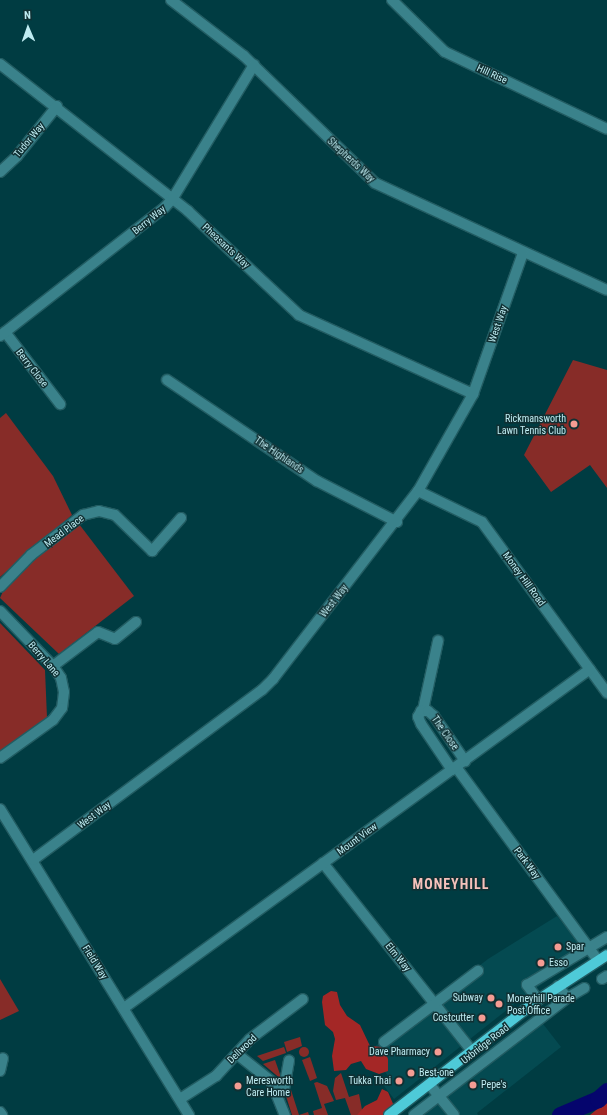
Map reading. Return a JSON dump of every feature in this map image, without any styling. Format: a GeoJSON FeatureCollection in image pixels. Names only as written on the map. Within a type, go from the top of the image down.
{"type":"FeatureCollection","features":[{"type":"Feature","properties":{"kind":"main road"},"geometry":{"type":"LineString","coordinates":[[393,1112],[430,1085],[535,1002],[602,957]]}},
{"type":"Feature","properties":{"kind":"street","name":"Shepherds Way"},"geometry":{"type":"LineString","coordinates":[[171,0],[229,43],[254,65],[375,183],[523,253],[607,290]]}},
{"type":"Feature","properties":{"kind":"street","name":"Hill Rise"},"geometry":{"type":"LineString","coordinates":[[392,0],[445,52],[607,129]]}},
{"type":"Feature","properties":{"kind":"street","name":"Pheasants Way"},"geometry":{"type":"LineString","coordinates":[[0,64],[57,106],[173,198],[299,315],[473,394]]}},
{"type":"Feature","properties":{"kind":"street","name":"Berry Way"},"geometry":{"type":"LineString","coordinates":[[2,334],[150,220],[173,198],[254,65]]}},
{"type":"Feature","properties":{"kind":"street","name":"Tudor Way"},"geometry":{"type":"LineString","coordinates":[[0,172],[17,156],[57,106]]}},
{"type":"Feature","properties":{"kind":"street","name":"West Way"},"geometry":{"type":"LineString","coordinates":[[33,860],[262,690],[396,522],[418,491],[473,394],[523,253]]}},
{"type":"Feature","properties":{"kind":"street","name":"Berry Close"},"geometry":{"type":"LineString","coordinates":[[2,334],[60,404]]}},
{"type":"Feature","properties":{"kind":"street","name":"The Highlands"},"geometry":{"type":"LineString","coordinates":[[167,380],[318,481],[396,522]]}},
{"type":"Feature","properties":{"kind":"street","name":"Money Hill Road"},"geometry":{"type":"LineString","coordinates":[[418,491],[482,522],[607,693]]}},
{"type":"Feature","properties":{"kind":"street","name":"Mead Place"},"geometry":{"type":"LineString","coordinates":[[0,587],[32,555],[83,515],[99,511],[115,515],[152,551],[181,518]]}},
{"type":"Feature","properties":{"kind":"street","name":"Berry Lane"},"geometry":{"type":"LineString","coordinates":[[0,611],[53,666],[64,686],[64,701],[59,713],[46,726],[0,758]]}},
{"type":"Feature","properties":{"kind":"street"},"geometry":{"type":"LineString","coordinates":[[53,666],[98,632],[115,639],[136,622]]}},
{"type":"Feature","properties":{"kind":"street"},"geometry":{"type":"LineString","coordinates":[[423,710],[438,642]]}},
{"type":"Feature","properties":{"kind":"street","name":"Mount View"},"geometry":{"type":"LineString","coordinates":[[124,1008],[590,669]]}},
{"type":"Feature","properties":{"kind":"street","name":"The Close"},"geometry":{"type":"LineString","coordinates":[[454,768],[421,724],[418,714],[423,710],[434,716],[465,761]]}},
{"type":"Feature","properties":{"kind":"street","name":"Park Way"},"geometry":{"type":"LineString","coordinates":[[454,768],[589,946],[602,957]]}},
{"type":"Feature","properties":{"kind":"street","name":"Field Way"},"geometry":{"type":"LineString","coordinates":[[0,809],[33,860],[189,1115]]}},
{"type":"Feature","properties":{"kind":"street","name":"Elm Way"},"geometry":{"type":"LineString","coordinates":[[323,863],[472,1051]]}},
{"type":"Feature","properties":{"kind":"street"},"geometry":{"type":"LineString","coordinates":[[535,1002],[527,985],[589,946],[607,938]]}},
{"type":"Feature","properties":{"kind":"street"},"geometry":{"type":"LineString","coordinates":[[384,1042],[478,971]]}},
{"type":"Feature","properties":{"kind":"street"},"geometry":{"type":"LineString","coordinates":[[558,986],[567,998]]}},
{"type":"Feature","properties":{"kind":"street","name":"Uxbridge Road"},"geometry":{"type":"LineString","coordinates":[[414,1115],[567,998],[584,988]]}},
{"type":"Feature","properties":{"kind":"street","name":"Dellwood"},"geometry":{"type":"LineString","coordinates":[[180,1099],[216,1076],[250,1039],[303,999]]}},
{"type":"Feature","properties":{"kind":"street"},"geometry":{"type":"LineString","coordinates":[[237,1054],[271,1081],[277,1093],[284,1115]]}},
{"type":"Feature","properties":{"kind":"street"},"geometry":{"type":"LineString","coordinates":[[0,1071],[3,1058]]}},
{"type":"Feature","properties":{"kind":"street"},"geometry":{"type":"LineString","coordinates":[[277,1093],[284,1089],[289,1060]]}},
{"type":"Feature","properties":{"kind":"street"},"geometry":{"type":"LineString","coordinates":[[430,1085],[454,1115]]}},
{"type":"Feature","properties":{"kind":"shaded area","name":"Rickmansworth Lawn Tennis Club"},"geometry":{"type":"Polygon","coordinates":[[[573,360],[607,370],[607,488],[590,465],[551,492],[524,455],[573,360]]]}},
{"type":"Feature","properties":{"kind":"shaded area"},"geometry":{"type":"Polygon","coordinates":[[[6,413],[53,476],[72,515],[0,577],[0,418],[6,413]]]}},
{"type":"Feature","properties":{"kind":"shaded area"},"geometry":{"type":"Polygon","coordinates":[[[79,524],[134,596],[59,654],[0,598],[5,587],[55,541],[79,524]]]}},
{"type":"Feature","properties":{"kind":"shaded area"},"geometry":{"type":"Polygon","coordinates":[[[0,623],[45,670],[47,718],[0,751],[0,623]]]}},
{"type":"Feature","properties":{"kind":"shaded area"},"geometry":{"type":"Polygon","coordinates":[[[557,916],[581,946],[584,955],[522,998],[394,1099],[381,1082],[388,1076],[369,1051],[488,959],[557,916]]]}},
{"type":"Feature","properties":{"kind":"shaded area"},"geometry":{"type":"Polygon","coordinates":[[[0,979],[19,1011],[0,1020],[0,979]]]}},
{"type":"Feature","properties":{"kind":"shaded area"},"geometry":{"type":"Polygon","coordinates":[[[331,991],[337,992],[340,1005],[347,1016],[360,1025],[370,1046],[383,1047],[388,1059],[388,1071],[379,1074],[366,1069],[361,1061],[351,1064],[346,1070],[334,1071],[332,1056],[335,1039],[333,1032],[325,1025],[322,1002],[323,996],[331,991]]]}},
{"type":"Feature","properties":{"kind":"shaded area"},"geometry":{"type":"Polygon","coordinates":[[[540,1020],[561,1047],[477,1113],[478,1115],[416,1115],[540,1020]]]}},
{"type":"Feature","properties":{"kind":"shaded area"},"geometry":{"type":"Polygon","coordinates":[[[300,1037],[302,1046],[287,1052],[284,1042],[300,1037]]]}},
{"type":"Feature","properties":{"kind":"shaded area"},"geometry":{"type":"Polygon","coordinates":[[[284,1047],[286,1053],[263,1061],[257,1056],[284,1047]]]}},
{"type":"Feature","properties":{"kind":"shaded area"},"geometry":{"type":"Polygon","coordinates":[[[302,1047],[306,1047],[308,1048],[308,1056],[302,1057],[299,1054],[299,1050],[302,1047]]]}},
{"type":"Feature","properties":{"kind":"shaded area"},"geometry":{"type":"Polygon","coordinates":[[[310,1057],[317,1078],[310,1081],[302,1060],[310,1057]]]}},
{"type":"Feature","properties":{"kind":"shaded area"},"geometry":{"type":"Polygon","coordinates":[[[275,1060],[282,1080],[263,1064],[275,1060]]]}},
{"type":"Feature","properties":{"kind":"shaded area"},"geometry":{"type":"Polygon","coordinates":[[[341,1073],[349,1097],[359,1094],[363,1115],[351,1115],[345,1098],[336,1100],[333,1091],[335,1078],[341,1073]]]}},
{"type":"Feature","properties":{"kind":"shaded area"},"geometry":{"type":"Polygon","coordinates":[[[317,1082],[327,1086],[334,1101],[324,1104],[328,1115],[314,1115],[313,1111],[322,1108],[314,1083],[317,1082]]]}},
{"type":"Feature","properties":{"kind":"shaded area"},"geometry":{"type":"Polygon","coordinates":[[[382,1089],[388,1092],[394,1106],[387,1115],[357,1115],[365,1106],[377,1100],[382,1089]]]}},
{"type":"Feature","properties":{"kind":"shaded area"},"geometry":{"type":"Polygon","coordinates":[[[291,1090],[299,1115],[292,1115],[285,1093],[291,1090]]]}},
{"type":"Feature","properties":{"kind":"shaded area"},"geometry":{"type":"Polygon","coordinates":[[[607,1101],[607,1115],[590,1115],[607,1101]]]}},
{"type":"Feature","properties":{"kind":"shaded area"},"geometry":{"type":"Polygon","coordinates":[[[308,1112],[309,1115],[299,1115],[308,1112]]]}},
{"type":"Feature","properties":{"kind":"waterway"},"geometry":{"type":"LineString","coordinates":[[560,1115],[598,1099],[607,1091]]}},
{"type":"Feature","properties":{"kind":"place","name":"Rickmansworth Lawn Tennis Club"},"geometry":{"type":"Point","coordinates":[574,424]}},
{"type":"Feature","properties":{"kind":"place","name":"Spar"},"geometry":{"type":"Point","coordinates":[558,947]}},
{"type":"Feature","properties":{"kind":"place","name":"Esso"},"geometry":{"type":"Point","coordinates":[541,963]}},
{"type":"Feature","properties":{"kind":"place","name":"Subway"},"geometry":{"type":"Point","coordinates":[491,998]}},
{"type":"Feature","properties":{"kind":"place","name":"Moneyhill Parade Post Office"},"geometry":{"type":"Point","coordinates":[499,1004]}},
{"type":"Feature","properties":{"kind":"place","name":"Costcutter"},"geometry":{"type":"Point","coordinates":[482,1018]}},
{"type":"Feature","properties":{"kind":"place","name":"Dave Pharmacy"},"geometry":{"type":"Point","coordinates":[438,1052]}},
{"type":"Feature","properties":{"kind":"place","name":"Best-one"},"geometry":{"type":"Point","coordinates":[411,1073]}},
{"type":"Feature","properties":{"kind":"place","name":"Tukka Thai"},"geometry":{"type":"Point","coordinates":[399,1081]}},
{"type":"Feature","properties":{"kind":"place","name":"Pepe's"},"geometry":{"type":"Point","coordinates":[473,1085]}},
{"type":"Feature","properties":{"kind":"place","name":"Meresworth Care Home"},"geometry":{"type":"Point","coordinates":[238,1086]}},
{"type":"Feature","properties":{"kind":"district","name":"MONEYHILL"},"geometry":{"type":"Point","coordinates":[451,884]}}]}
